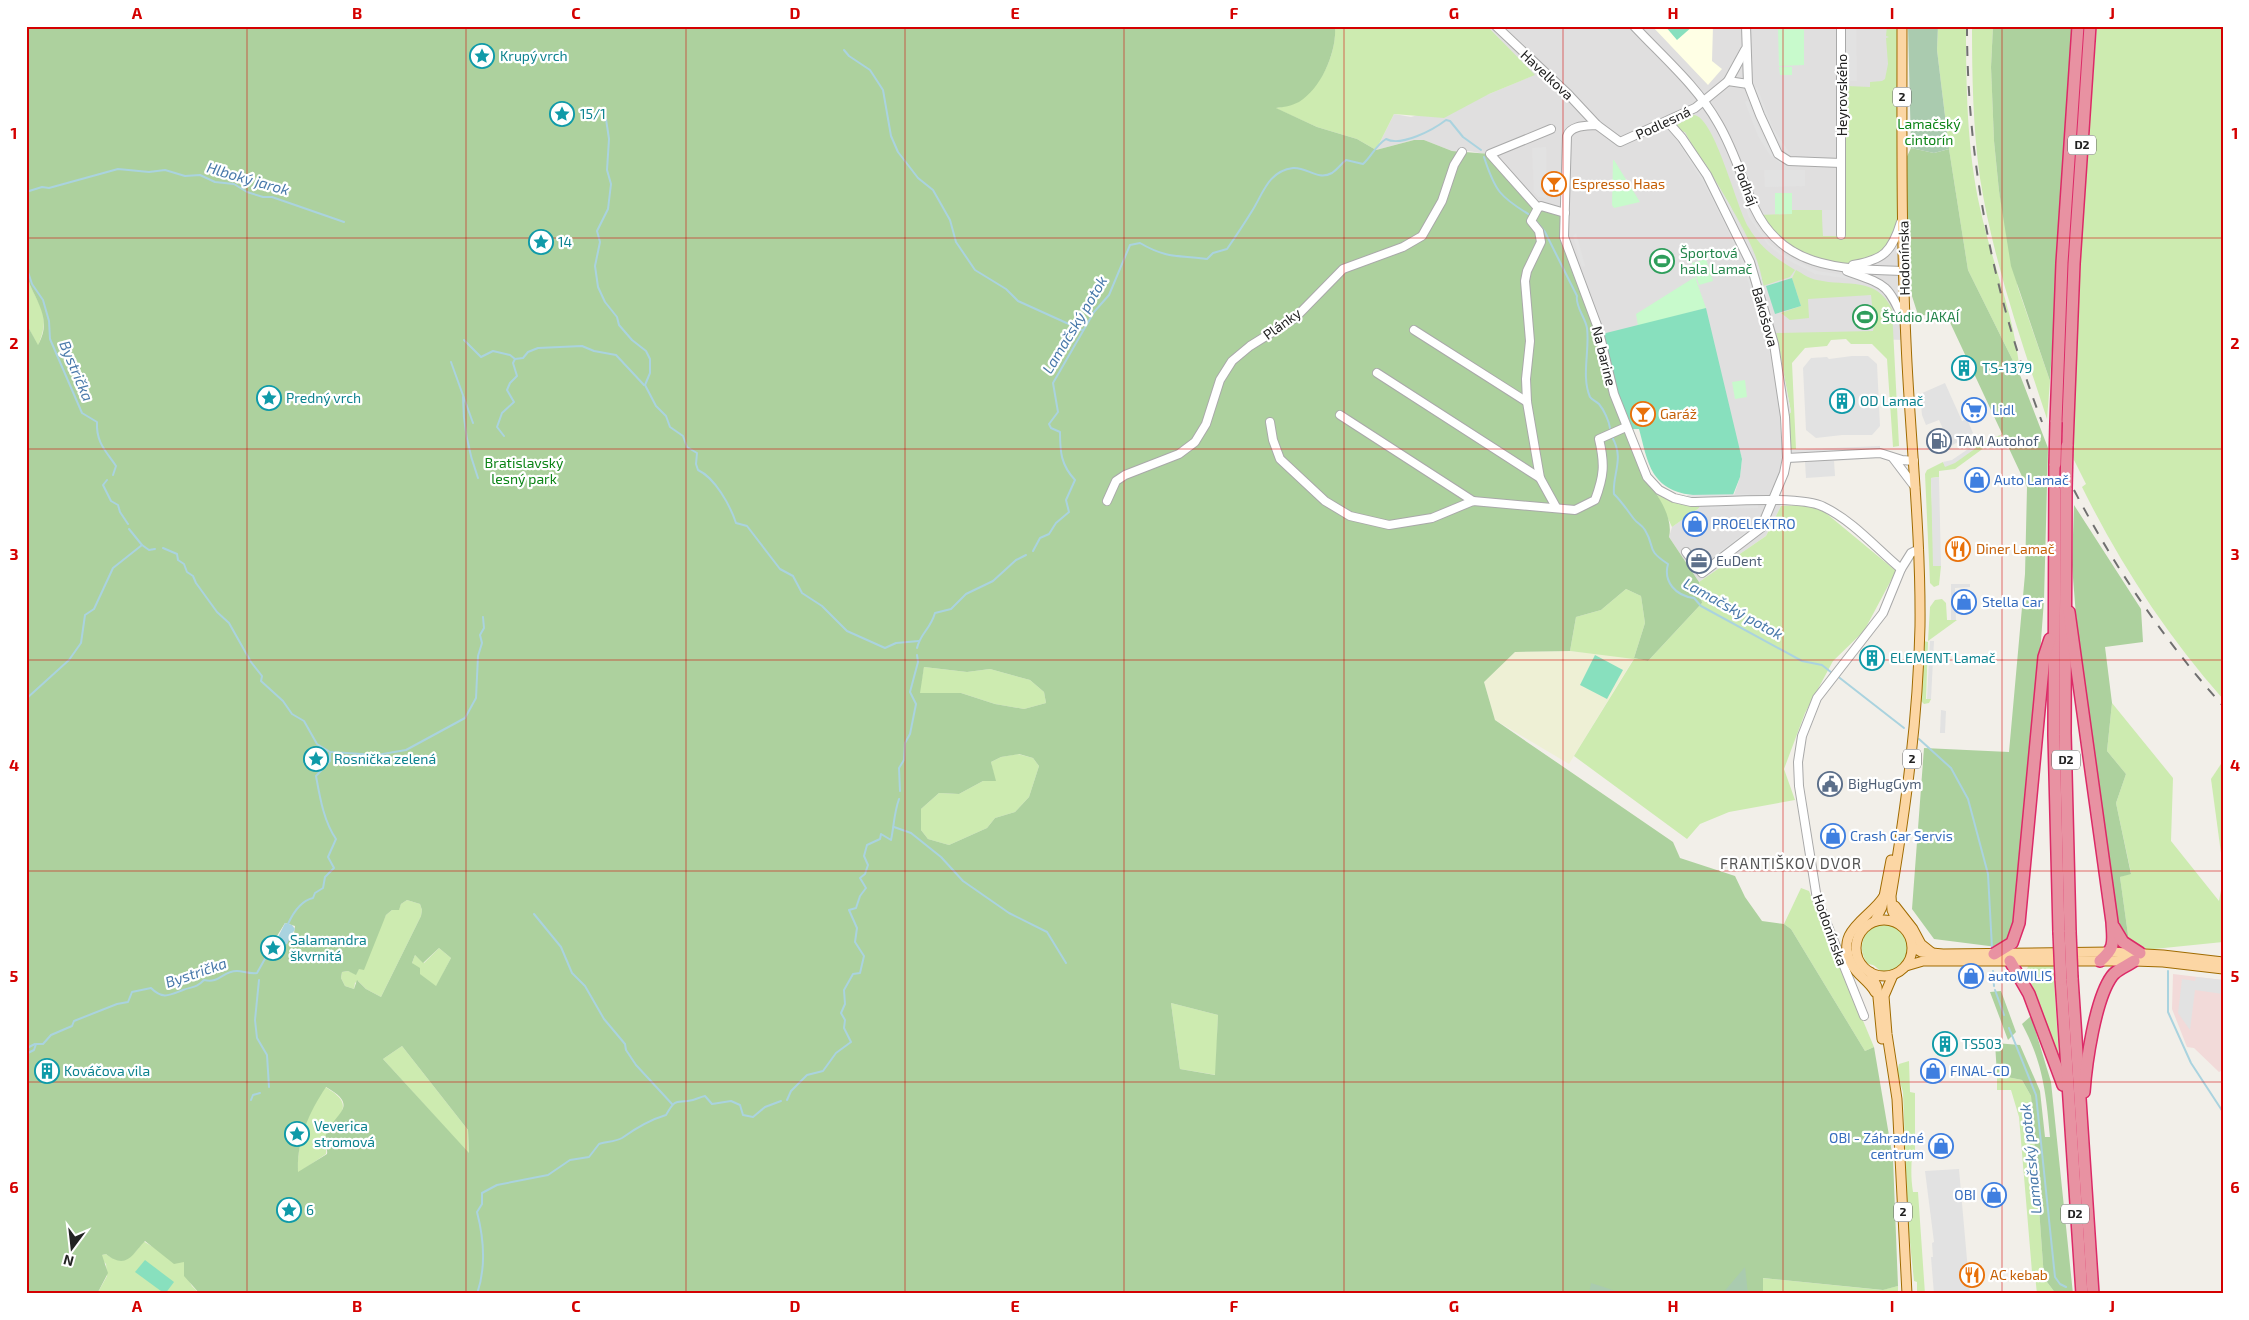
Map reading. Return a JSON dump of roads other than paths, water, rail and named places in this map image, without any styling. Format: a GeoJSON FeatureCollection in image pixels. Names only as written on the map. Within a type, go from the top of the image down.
{"type":"FeatureCollection","features":[{"type":"Feature","properties":{"kind":"highway","name":"D2"},"geometry":{"type":"LineString","coordinates":[[2064,932],[2064,588],[2067,446],[2067,288],[2078,26]]}},
{"type":"Feature","properties":{"kind":"highway","name":"D2"},"geometry":{"type":"LineString","coordinates":[[2068,263],[2090,26]]}},
{"type":"Feature","properties":{"kind":"highway","name":"D2"},"geometry":{"type":"LineString","coordinates":[[2067,288],[2056,422],[2053,627],[2066,979],[2068,1098],[2082,1294]]}},
{"type":"Feature","properties":{"kind":"highway"},"geometry":{"type":"LineString","coordinates":[[2064,588],[2074,631],[2112,922],[2113,945],[2110,952],[2100,961]]}},
{"type":"Feature","properties":{"kind":"highway"},"geometry":{"type":"LineString","coordinates":[[1991,958],[2012,943],[2019,922],[2044,657],[2053,627]]}},
{"type":"Feature","properties":{"kind":"highway"},"geometry":{"type":"LineString","coordinates":[[2080,1111],[2084,1094],[2086,1064],[2104,990],[2112,976],[2137,957],[2123,942],[2112,922]]}},
{"type":"Feature","properties":{"kind":"highway"},"geometry":{"type":"LineString","coordinates":[[2010,961],[2029,994],[2068,1098]]}},
{"type":"Feature","properties":{"kind":"highway","name":"D2"},"geometry":{"type":"LineString","coordinates":[[2066,979],[2080,1111],[2093,1294]]}},
{"type":"Feature","properties":{"kind":"main road","name":"Hodonínska"},"geometry":{"type":"LineString","coordinates":[[1899,1130],[1888,1080],[1877,987],[1870,972],[1859,960],[1856,944],[1862,930],[1875,921],[1887,896],[1905,809],[1912,764],[1920,628],[1916,488],[1905,325],[1902,26]]}},
{"type":"Feature","properties":{"kind":"main road","name":"Hodonínska"},"geometry":{"type":"LineString","coordinates":[[1887,896],[1898,923],[1910,935],[1912,947]]}},
{"type":"Feature","properties":{"kind":"main road"},"geometry":{"type":"LineString","coordinates":[[1878,1000],[1869,983],[1853,966],[1848,945],[1857,922],[1887,896],[1898,913],[1913,929],[1921,944],[1934,953]]}},
{"type":"Feature","properties":{"kind":"main road"},"geometry":{"type":"LineString","coordinates":[[1875,921],[1886,920],[1898,923]]}},
{"type":"Feature","properties":{"kind":"main road"},"geometry":{"type":"LineString","coordinates":[[1906,966],[1912,955],[1912,947],[1921,952],[2010,961],[2100,961],[2137,957],[2223,962]]}},
{"type":"Feature","properties":{"kind":"main road"},"geometry":{"type":"LineString","coordinates":[[1870,972],[1879,976],[1893,975],[1917,961],[2110,952],[2163,962],[2223,969]]}},
{"type":"Feature","properties":{"kind":"main road","name":"Hodonínska"},"geometry":{"type":"LineString","coordinates":[[1893,975],[1884,996],[1887,1034],[1897,1099],[1907,1294]]}},
{"type":"Feature","properties":{"kind":"street","name":"Havelkova"},"geometry":{"type":"LineString","coordinates":[[1496,26],[1597,124]]}},
{"type":"Feature","properties":{"kind":"street","name":"Podháj"},"geometry":{"type":"LineString","coordinates":[[1634,26],[1705,101],[1726,137],[1753,205],[1770,234],[1799,256],[1838,268],[1904,271]]}},
{"type":"Feature","properties":{"kind":"street"},"geometry":{"type":"LineString","coordinates":[[1746,26],[1745,50],[1748,84],[1760,116],[1778,154],[1788,161],[1841,163]]}},
{"type":"Feature","properties":{"kind":"street","name":"Heyrovského"},"geometry":{"type":"LineString","coordinates":[[1841,26],[1841,235]]}},
{"type":"Feature","properties":{"kind":"street"},"geometry":{"type":"LineString","coordinates":[[1745,50],[1728,81],[1748,84]]}},
{"type":"Feature","properties":{"kind":"street","name":"Podlesná"},"geometry":{"type":"LineString","coordinates":[[1597,124],[1620,142],[1668,122],[1705,101],[1728,81]]}},
{"type":"Feature","properties":{"kind":"street","name":"Bakošova"},"geometry":{"type":"LineString","coordinates":[[1668,122],[1682,138],[1707,175],[1750,262],[1771,332],[1780,375],[1787,458],[1784,473],[1761,528],[1702,573],[1686,552]]}},
{"type":"Feature","properties":{"kind":"street","name":"Na barine"},"geometry":{"type":"LineString","coordinates":[[1597,124],[1576,128],[1568,133],[1564,237],[1598,328],[1608,377],[1647,477],[1659,490],[1674,498],[1691,502],[1804,500],[1823,506],[1840,517],[1901,569]]}},
{"type":"Feature","properties":{"kind":"street"},"geometry":{"type":"LineString","coordinates":[[1551,130],[1490,154],[1535,214],[1539,231],[1541,242],[1527,270],[1525,281],[1530,341],[1527,363],[1527,402],[1540,478],[1556,507]]}},
{"type":"Feature","properties":{"kind":"street","name":"Plánky"},"geometry":{"type":"LineString","coordinates":[[1107,501],[1116,481],[1125,475],[1180,454],[1194,442],[1206,424],[1220,380],[1232,361],[1250,346],[1295,318],[1343,269],[1403,247],[1422,236],[1442,201],[1454,165],[1462,152]]}},
{"type":"Feature","properties":{"kind":"street"},"geometry":{"type":"LineString","coordinates":[[1535,214],[1541,206],[1565,212]]}},
{"type":"Feature","properties":{"kind":"street"},"geometry":{"type":"LineString","coordinates":[[1838,268],[1873,262],[1883,256],[1894,240],[1903,214]]}},
{"type":"Feature","properties":{"kind":"street"},"geometry":{"type":"LineString","coordinates":[[1838,268],[1878,282],[1888,289],[1905,325]]}},
{"type":"Feature","properties":{"kind":"street"},"geometry":{"type":"LineString","coordinates":[[1414,330],[1527,402]]}},
{"type":"Feature","properties":{"kind":"street"},"geometry":{"type":"LineString","coordinates":[[1377,373],[1540,478]]}},
{"type":"Feature","properties":{"kind":"street"},"geometry":{"type":"LineString","coordinates":[[1340,415],[1473,502]]}},
{"type":"Feature","properties":{"kind":"street"},"geometry":{"type":"LineString","coordinates":[[1270,422],[1273,440],[1280,459],[1324,501],[1350,516],[1389,525],[1432,518],[1473,502],[1556,507],[1575,510],[1595,500],[1603,477],[1604,457],[1599,439],[1626,427]]}},
{"type":"Feature","properties":{"kind":"street"},"geometry":{"type":"LineString","coordinates":[[1787,458],[1880,453],[1914,461]]}},
{"type":"Feature","properties":{"kind":"street"},"geometry":{"type":"LineString","coordinates":[[1892,457],[1916,488]]}},
{"type":"Feature","properties":{"kind":"street","name":"Hodonínska"},"geometry":{"type":"LineString","coordinates":[[1864,1016],[1817,899],[1799,786],[1798,762],[1802,736],[1817,698],[1883,613],[1901,569],[1910,553],[1919,549]]}},
{"type":"Feature","properties":{"kind":"water"},"geometry":{"type":"Polygon","coordinates":[[[285,923],[292,925],[295,929],[287,944],[279,947],[276,941],[285,923]]]}},
{"type":"Feature","properties":{"kind":"waterway"},"geometry":{"type":"LineString","coordinates":[[844,50],[849,56],[870,70],[883,90],[891,136],[898,152],[918,178],[933,190],[950,220],[956,242],[975,270],[1006,289],[1018,301],[1082,330]]}},
{"type":"Feature","properties":{"kind":"waterway"},"geometry":{"type":"LineString","coordinates":[[606,119],[609,139],[607,170],[611,184],[608,209],[597,231],[600,242],[595,266],[598,287],[605,302],[617,317],[619,325],[632,340],[646,351],[650,359],[650,373],[645,385],[656,406],[666,416],[670,427],[683,436],[687,447],[697,453],[696,464],[698,470],[716,486],[730,508],[736,523],[747,526],[780,569],[793,576],[802,593],[822,606],[847,631],[885,648],[896,643],[919,641]]}},
{"type":"Feature","properties":{"kind":"waterway","name":"Lamačský potok"},"geometry":{"type":"LineString","coordinates":[[1033,551],[1040,538],[1049,534],[1056,523],[1069,512],[1066,500],[1075,480],[1062,458],[1060,432],[1051,428],[1049,424],[1058,412],[1053,383],[1094,312],[1109,295],[1130,245],[1140,243],[1158,252],[1173,256],[1207,259],[1213,253],[1227,249],[1267,184],[1278,174],[1285,170],[1298,168],[1317,175],[1327,175],[1332,173],[1346,160],[1363,164],[1386,139],[1392,141],[1408,139],[1425,133],[1446,120],[1450,121],[1463,137],[1481,150]]}},
{"type":"Feature","properties":{"kind":"waterway","name":"Lamačský potok"},"geometry":{"type":"LineString","coordinates":[[1484,157],[1495,186],[1505,198],[1530,215]]}},
{"type":"Feature","properties":{"kind":"waterway","name":"Hlboký jarok"},"geometry":{"type":"LineString","coordinates":[[26,192],[42,187],[49,188],[118,169],[149,172],[165,170],[185,176],[200,175],[215,182],[234,184],[247,192],[263,197],[272,197],[344,222]]}},
{"type":"Feature","properties":{"kind":"waterway","name":"Lamačský potok"},"geometry":{"type":"LineString","coordinates":[[1535,220],[1545,232],[1577,296],[1577,304],[1587,328],[1588,336],[1587,389],[1590,397],[1603,409],[1610,428]]}},
{"type":"Feature","properties":{"kind":"waterway","name":"Bystrička"},"geometry":{"type":"LineString","coordinates":[[26,266],[32,284],[43,300],[49,321],[50,339],[82,413],[97,422],[100,440],[116,466],[113,475]]}},
{"type":"Feature","properties":{"kind":"waterway"},"geometry":{"type":"LineString","coordinates":[[464,340],[481,357],[493,351],[510,355],[515,359]]}},
{"type":"Feature","properties":{"kind":"waterway"},"geometry":{"type":"LineString","coordinates":[[515,359],[523,358],[528,352],[538,348],[582,346],[594,351],[616,355],[644,385]]}},
{"type":"Feature","properties":{"kind":"waterway"},"geometry":{"type":"LineString","coordinates":[[504,436],[497,427],[502,413],[514,402],[507,390],[510,383],[517,376],[513,363],[515,359]]}},
{"type":"Feature","properties":{"kind":"waterway"},"geometry":{"type":"LineString","coordinates":[[451,362],[473,423]]}},
{"type":"Feature","properties":{"kind":"waterway"},"geometry":{"type":"LineString","coordinates":[[463,397],[467,439],[478,478]]}},
{"type":"Feature","properties":{"kind":"waterway","name":"Lamačský potok"},"geometry":{"type":"LineString","coordinates":[[1612,437],[1618,452],[1614,494],[1645,530],[1656,555],[1668,564],[1667,577],[1672,587],[1682,594],[1694,598],[1701,606],[1802,661],[1822,665],[1832,673]]}},
{"type":"Feature","properties":{"kind":"waterway","name":"Bystrička"},"geometry":{"type":"LineString","coordinates":[[107,480],[103,485],[111,501],[118,505],[128,524]]}},
{"type":"Feature","properties":{"kind":"waterway","name":"Bystrička"},"geometry":{"type":"LineString","coordinates":[[129,529],[142,545],[149,550],[155,549]]}},
{"type":"Feature","properties":{"kind":"waterway"},"geometry":{"type":"LineString","coordinates":[[26,699],[69,660],[81,643],[85,615],[94,609],[113,568],[142,545]]}},
{"type":"Feature","properties":{"kind":"waterway","name":"Bystrička"},"geometry":{"type":"LineString","coordinates":[[163,548],[177,554],[178,560],[184,564],[187,572],[193,576],[217,612],[229,623],[251,662],[262,676],[261,681],[283,701],[292,714],[304,721],[317,744],[330,752],[330,761],[316,776],[325,817],[336,839],[328,857],[334,868],[325,877],[323,888],[315,893],[313,898],[301,905],[288,924]]}},
{"type":"Feature","properties":{"kind":"waterway","name":"Lamačský potok"},"geometry":{"type":"LineString","coordinates":[[917,648],[935,613],[951,609],[966,594],[993,581],[1016,560],[1026,555]]}},
{"type":"Feature","properties":{"kind":"waterway"},"geometry":{"type":"LineString","coordinates":[[330,752],[377,755],[406,750],[465,718],[476,698],[478,656],[482,643],[480,635],[484,628],[483,617]]}},
{"type":"Feature","properties":{"kind":"waterway","name":"Lamačský potok"},"geometry":{"type":"LineString","coordinates":[[900,791],[899,768],[904,760],[905,743],[910,734],[916,704],[910,692],[918,662],[917,655]]}},
{"type":"Feature","properties":{"kind":"waterway","name":"Lamačský potok"},"geometry":{"type":"LineString","coordinates":[[1836,675],[1904,728]]}},
{"type":"Feature","properties":{"kind":"waterway","name":"Lamačský potok"},"geometry":{"type":"LineString","coordinates":[[1919,739],[1951,768],[1968,799],[1988,874],[1992,948]]}},
{"type":"Feature","properties":{"kind":"waterway","name":"Lamačský potok"},"geometry":{"type":"LineString","coordinates":[[787,1100],[791,1091],[807,1075],[823,1071],[836,1053],[851,1042],[844,1028],[845,1020],[841,1013],[845,1004],[844,990],[853,974],[860,973],[864,956],[855,942],[857,928],[849,910],[856,908],[860,896],[866,888],[860,878],[865,874],[868,865],[864,856],[867,845],[880,839],[881,834],[891,840],[899,799]]}},
{"type":"Feature","properties":{"kind":"waterway"},"geometry":{"type":"LineString","coordinates":[[894,827],[911,833],[941,857],[963,881],[1009,913],[1047,932],[1066,963]]}},
{"type":"Feature","properties":{"kind":"waterway"},"geometry":{"type":"LineString","coordinates":[[534,914],[561,947],[572,973],[585,986],[604,1019],[625,1044],[626,1050],[636,1065],[672,1104]]}},
{"type":"Feature","properties":{"kind":"waterway","name":"Bystrička"},"geometry":{"type":"LineString","coordinates":[[26,1054],[34,1050],[36,1044],[43,1044],[51,1035],[72,1026],[74,1021],[117,1004],[128,1002],[132,992],[151,988],[159,994],[170,995],[196,986],[204,980],[218,979],[228,973],[239,971],[257,973],[271,948],[276,943]]}},
{"type":"Feature","properties":{"kind":"waterway","name":"Lamačský potok"},"geometry":{"type":"LineString","coordinates":[[1993,971],[1994,986]]}},
{"type":"Feature","properties":{"kind":"waterway"},"geometry":{"type":"LineString","coordinates":[[2168,971],[2168,1012],[2191,1063],[2223,1112]]}},
{"type":"Feature","properties":{"kind":"waterway"},"geometry":{"type":"LineString","coordinates":[[259,980],[255,1020],[257,1038],[267,1055],[269,1087]]}},
{"type":"Feature","properties":{"kind":"waterway","name":"Lamačský potok"},"geometry":{"type":"LineString","coordinates":[[1995,990],[2004,1015]]}},
{"type":"Feature","properties":{"kind":"waterway","name":"Lamačský potok"},"geometry":{"type":"LineString","coordinates":[[2009,1028],[2036,1095],[2055,1277],[2060,1284],[2066,1287]]}},
{"type":"Feature","properties":{"kind":"waterway"},"geometry":{"type":"LineString","coordinates":[[26,1045],[29,1047],[35,1044]]}},
{"type":"Feature","properties":{"kind":"waterway"},"geometry":{"type":"LineString","coordinates":[[251,1100],[253,1095],[260,1093]]}},
{"type":"Feature","properties":{"kind":"waterway","name":"Lamačský potok"},"geometry":{"type":"LineString","coordinates":[[477,1294],[483,1264],[481,1233],[477,1212],[482,1204],[482,1193],[497,1185],[548,1175],[570,1160],[589,1157],[599,1144],[620,1139],[654,1119],[666,1115],[672,1105],[677,1102],[705,1096],[712,1104],[731,1101],[740,1105],[743,1115],[753,1117],[765,1107],[781,1101]]}},
{"type":"Feature","properties":{"kind":"railway"},"geometry":{"type":"LineString","coordinates":[[1967,26],[1972,128],[1986,227],[2010,325],[2042,422]]}},
{"type":"Feature","properties":{"kind":"railway"},"geometry":{"type":"LineString","coordinates":[[2074,490],[2106,547],[2142,602],[2201,681],[2223,706]]}},
{"type":"Feature","properties":{"kind":"place","name":"Krupý vrch"},"geometry":{"type":"Point","coordinates":[482,56]}},
{"type":"Feature","properties":{"kind":"place","name":"15/1"},"geometry":{"type":"Point","coordinates":[562,114]}},
{"type":"Feature","properties":{"kind":"place","name":"Espresso Haas"},"geometry":{"type":"Point","coordinates":[1554,184]}},
{"type":"Feature","properties":{"kind":"place","name":"14"},"geometry":{"type":"Point","coordinates":[541,242]}},
{"type":"Feature","properties":{"kind":"place","name":"Športová hala Lamač"},"geometry":{"type":"Point","coordinates":[1662,261]}},
{"type":"Feature","properties":{"kind":"place","name":"Štúdio JAKAÍ"},"geometry":{"type":"Point","coordinates":[1865,317]}},
{"type":"Feature","properties":{"kind":"place","name":"TS-1379"},"geometry":{"type":"Point","coordinates":[1964,368]}},
{"type":"Feature","properties":{"kind":"place","name":"Predný vrch"},"geometry":{"type":"Point","coordinates":[269,398]}},
{"type":"Feature","properties":{"kind":"place","name":"OD Lamač"},"geometry":{"type":"Point","coordinates":[1842,401]}},
{"type":"Feature","properties":{"kind":"place","name":"Lidl"},"geometry":{"type":"Point","coordinates":[1974,410]}},
{"type":"Feature","properties":{"kind":"place","name":"Garáž"},"geometry":{"type":"Point","coordinates":[1643,414]}},
{"type":"Feature","properties":{"kind":"place","name":"TAM Autohof"},"geometry":{"type":"Point","coordinates":[1939,441]}},
{"type":"Feature","properties":{"kind":"place","name":"Auto Lamač"},"geometry":{"type":"Point","coordinates":[1977,480]}},
{"type":"Feature","properties":{"kind":"place","name":"PROELEKTRO"},"geometry":{"type":"Point","coordinates":[1695,524]}},
{"type":"Feature","properties":{"kind":"place","name":"Diner Lamač"},"geometry":{"type":"Point","coordinates":[1958,549]}},
{"type":"Feature","properties":{"kind":"place","name":"EuDent"},"geometry":{"type":"Point","coordinates":[1699,561]}},
{"type":"Feature","properties":{"kind":"place","name":"Stella Car"},"geometry":{"type":"Point","coordinates":[1964,602]}},
{"type":"Feature","properties":{"kind":"place","name":"ELEMENT Lamač"},"geometry":{"type":"Point","coordinates":[1872,658]}},
{"type":"Feature","properties":{"kind":"place","name":"Rosnička zelená"},"geometry":{"type":"Point","coordinates":[316,759]}},
{"type":"Feature","properties":{"kind":"place","name":"BigHugGym"},"geometry":{"type":"Point","coordinates":[1830,784]}},
{"type":"Feature","properties":{"kind":"place","name":"Crash Car Servis"},"geometry":{"type":"Point","coordinates":[1833,836]}},
{"type":"Feature","properties":{"kind":"place","name":"Salamandra škvrnitá"},"geometry":{"type":"Point","coordinates":[273,948]}},
{"type":"Feature","properties":{"kind":"place","name":"autoWILIS"},"geometry":{"type":"Point","coordinates":[1971,976]}},
{"type":"Feature","properties":{"kind":"place","name":"TS503"},"geometry":{"type":"Point","coordinates":[1945,1044]}},
{"type":"Feature","properties":{"kind":"place","name":"Kováčova vila"},"geometry":{"type":"Point","coordinates":[47,1071]}},
{"type":"Feature","properties":{"kind":"place","name":"FINAL-CD"},"geometry":{"type":"Point","coordinates":[1933,1071]}},
{"type":"Feature","properties":{"kind":"place","name":"Veverica stromová"},"geometry":{"type":"Point","coordinates":[297,1134]}},
{"type":"Feature","properties":{"kind":"place","name":"OBI - Záhradné centrum"},"geometry":{"type":"Point","coordinates":[1941,1146]}},
{"type":"Feature","properties":{"kind":"place","name":"OBI"},"geometry":{"type":"Point","coordinates":[1994,1195]}},
{"type":"Feature","properties":{"kind":"place","name":"6"},"geometry":{"type":"Point","coordinates":[289,1210]}},
{"type":"Feature","properties":{"kind":"place","name":"AC kebab"},"geometry":{"type":"Point","coordinates":[1972,1275]}},
{"type":"Feature","properties":{"kind":"district","name":"FRANTIŠKOV DVOR"},"geometry":{"type":"Point","coordinates":[1791,864]}},
{"type":"Feature","properties":{"kind":"park label","name":"Lamačský cintorín"},"geometry":{"type":"Point","coordinates":[1929,132]}},
{"type":"Feature","properties":{"kind":"park label","name":"Bratislavský lesný park"},"geometry":{"type":"Point","coordinates":[524,472]}}]}
